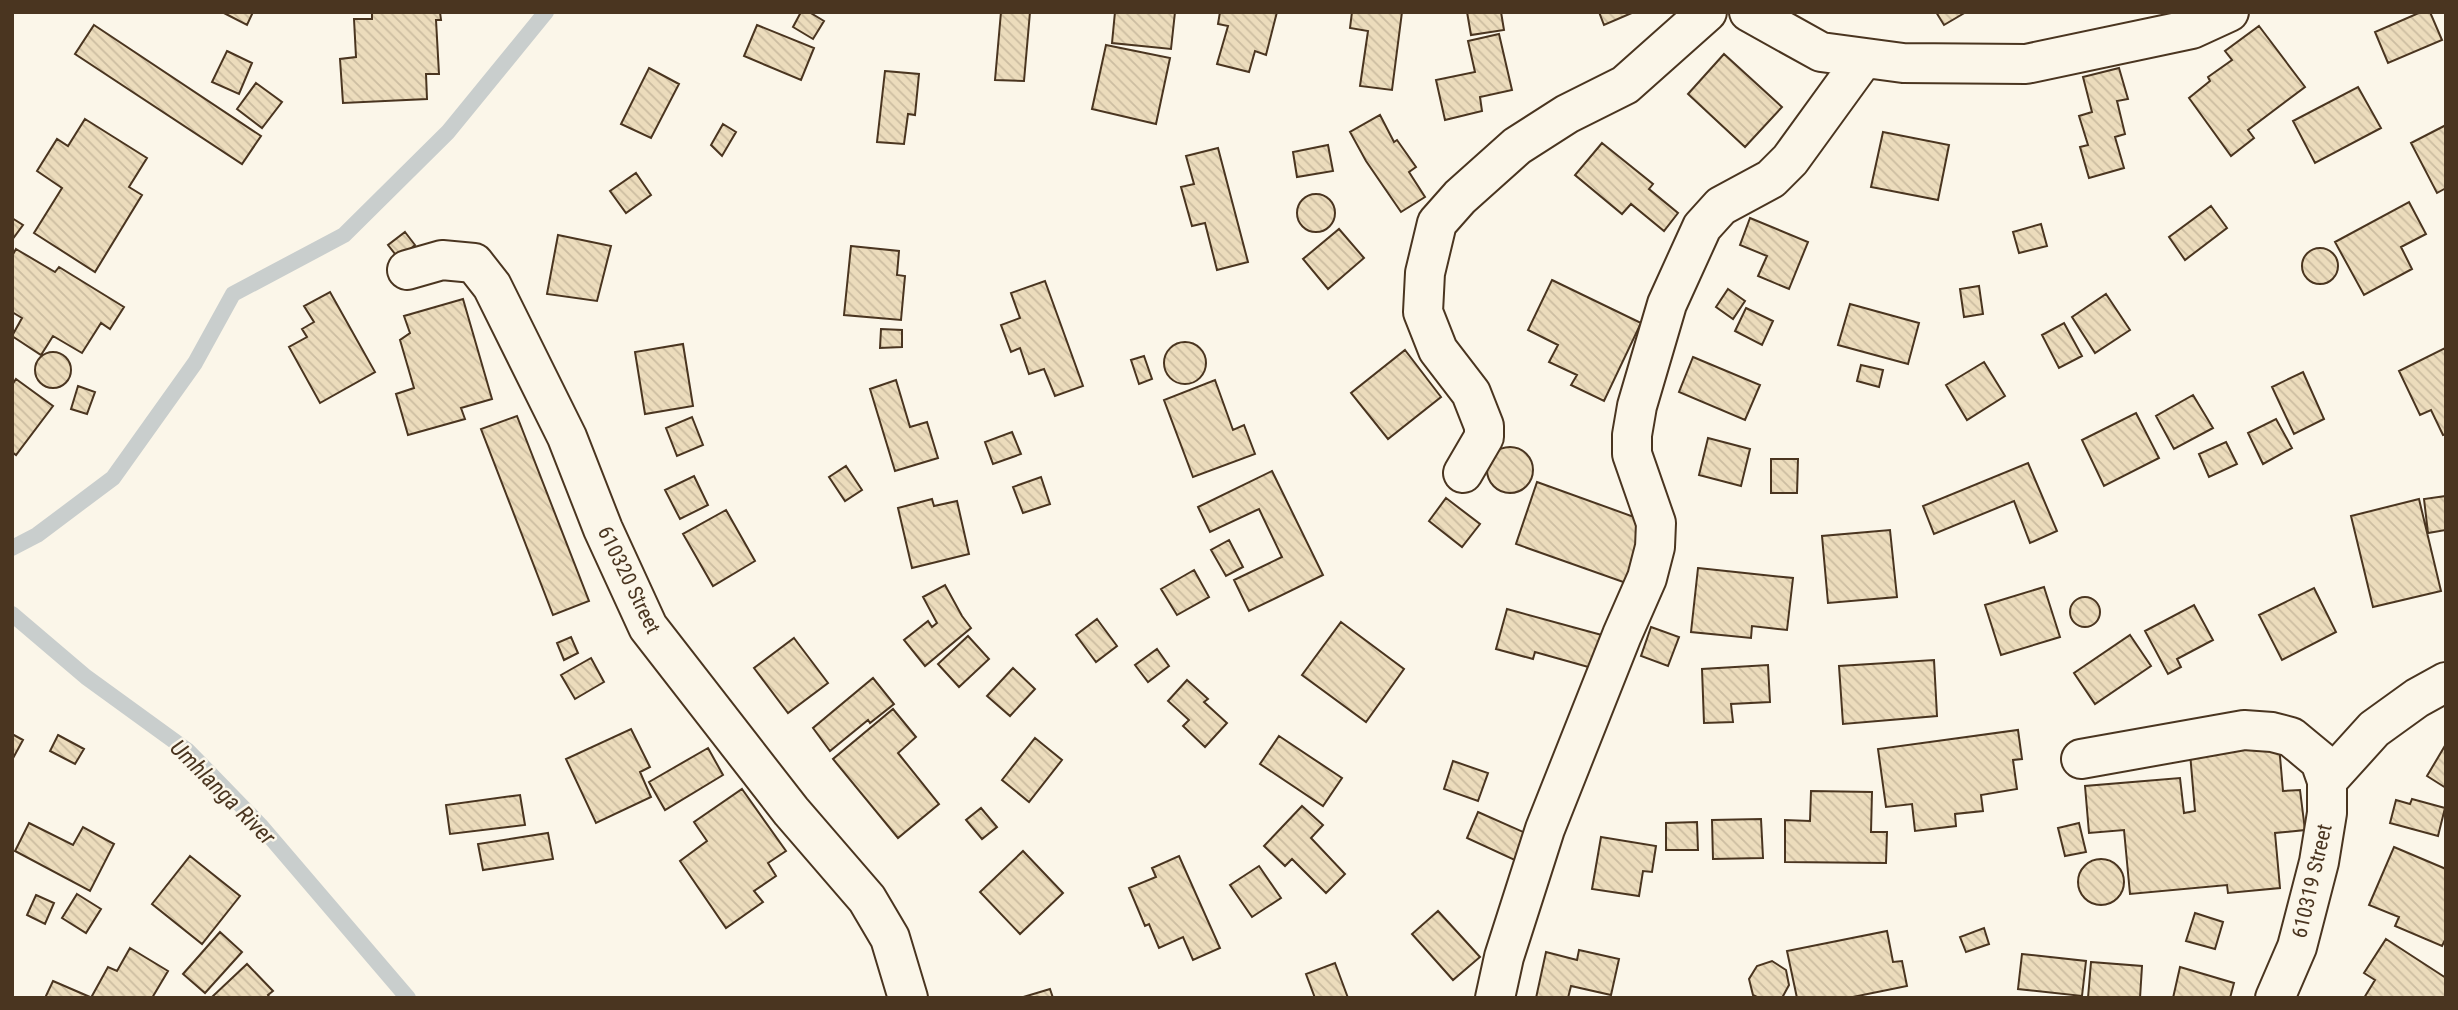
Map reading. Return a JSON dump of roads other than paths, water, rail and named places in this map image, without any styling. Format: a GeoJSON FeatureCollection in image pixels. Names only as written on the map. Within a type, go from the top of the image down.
{"type":"FeatureCollection","features":[{"type":"Feature","properties":{"kind":"street"},"geometry":{"type":"LineString","coordinates":[[1463,473],[1484,437],[1484,426],[1471,393],[1438,350],[1423,312],[1425,273],[1437,223],[1460,197],[1517,146],[1567,114],[1625,85],[1707,12]]}},
{"type":"Feature","properties":{"kind":"street"},"geometry":{"type":"LineString","coordinates":[[1749,12],[1821,52],[1903,63],[2026,65],[2192,29],[2229,12]]}},
{"type":"Feature","properties":{"kind":"street"},"geometry":{"type":"LineString","coordinates":[[1494,998],[1504,957],[1545,829],[1647,578],[1655,547],[1657,523],[1632,454],[1632,435],[1637,406],[1667,304],[1702,227],[1721,206],[1771,179],[1790,160],[1864,58]]}},
{"type":"Feature","properties":{"kind":"street","name":"610320 Street"},"geometry":{"type":"LineString","coordinates":[[407,270],[442,260],[474,263],[492,286],[567,437],[603,529],[648,627],[791,811],[867,899],[890,938],[908,998]]}},
{"type":"Feature","properties":{"kind":"street"},"geometry":{"type":"LineString","coordinates":[[2081,759],[2244,730],[2272,732],[2291,737],[2320,761],[2327,781],[2374,729],[2417,698],[2446,682]]}},
{"type":"Feature","properties":{"kind":"street","name":"610319 Street"},"geometry":{"type":"LineString","coordinates":[[2275,998],[2297,947],[2319,862],[2327,813],[2327,781]]}},
{"type":"Feature","properties":{"kind":"waterway"},"geometry":{"type":"LineString","coordinates":[[12,548],[37,535],[113,478],[195,363],[233,294],[344,235],[448,132],[546,12]]}},
{"type":"Feature","properties":{"kind":"waterway","name":"Umhlanga River"},"geometry":{"type":"LineString","coordinates":[[12,614],[86,677],[188,751],[260,825],[408,998]]}}]}
